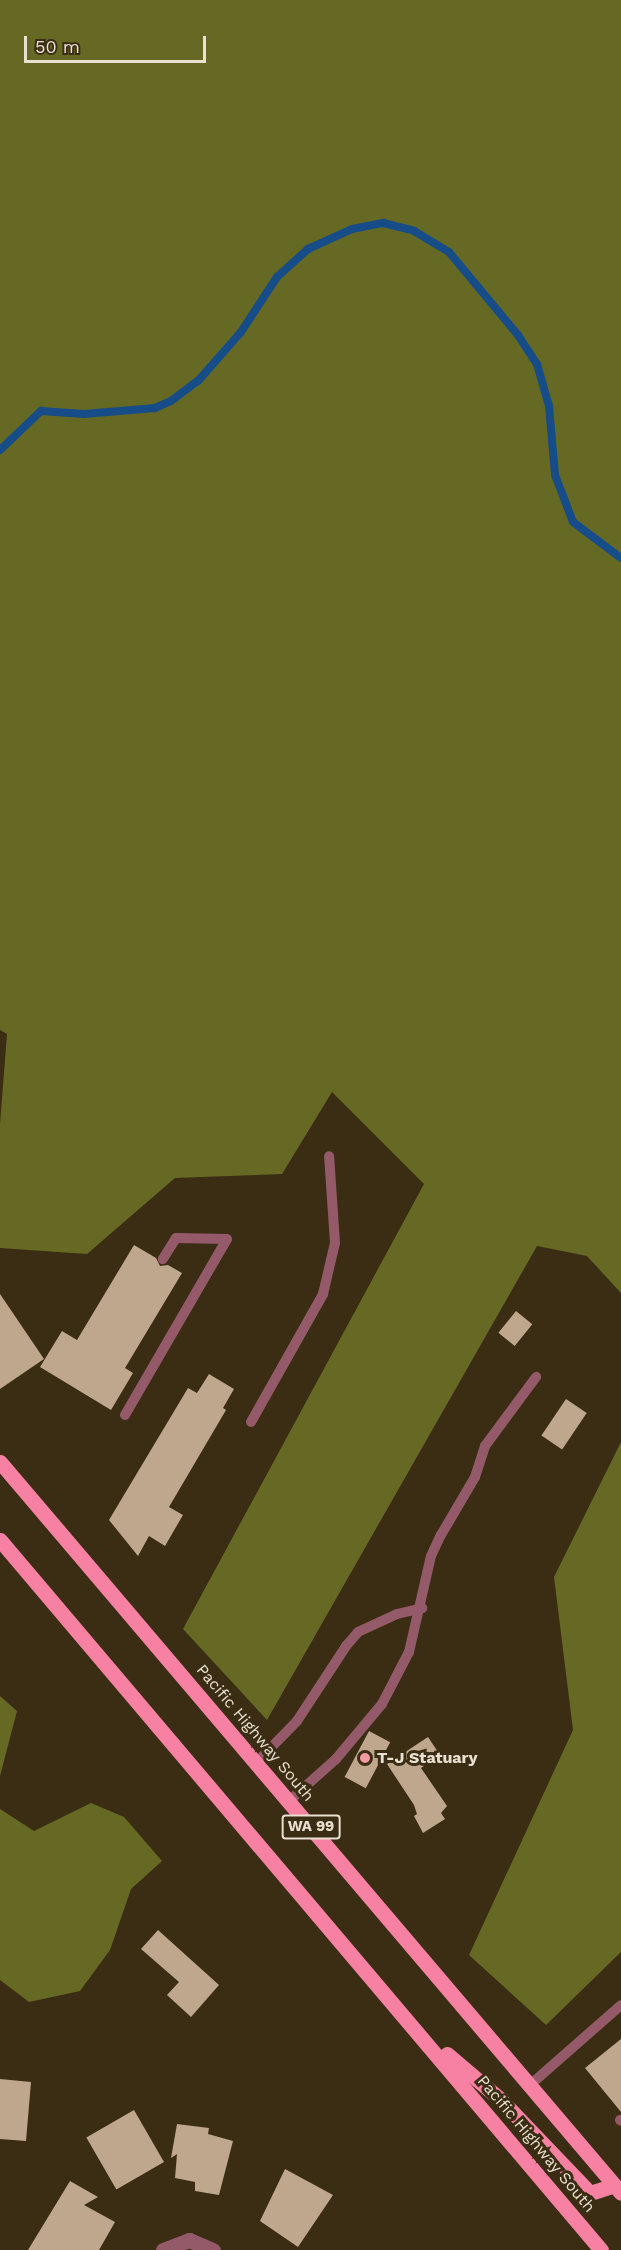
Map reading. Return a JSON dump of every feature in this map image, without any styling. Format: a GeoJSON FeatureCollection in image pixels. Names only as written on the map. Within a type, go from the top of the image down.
{"type":"FeatureCollection","features":[{"type":"Feature","properties":{"kind":"main road","name":"Pacific Highway South"},"geometry":{"type":"LineString","coordinates":[[0,1462],[530,2085],[619,2186]]}},
{"type":"Feature","properties":{"kind":"main road","name":"Pacific Highway South"},"geometry":{"type":"LineString","coordinates":[[0,1540],[417,2029],[601,2250]]}},
{"type":"Feature","properties":{"kind":"main road"},"geometry":{"type":"LineString","coordinates":[[417,2029],[501,2100],[590,2193],[619,2186]]}},
{"type":"Feature","properties":{"kind":"street"},"geometry":{"type":"LineString","coordinates":[[163,2250],[189,2240],[213,2250]]}},
{"type":"Feature","properties":{"kind":"lane"},"geometry":{"type":"LineString","coordinates":[[251,1422],[323,1294],[334,1243],[330,1156]]}},
{"type":"Feature","properties":{"kind":"lane"},"geometry":{"type":"LineString","coordinates":[[125,1415],[227,1239],[176,1238],[163,1259]]}},
{"type":"Feature","properties":{"kind":"lane"},"geometry":{"type":"LineString","coordinates":[[289,1801],[336,1759],[382,1704],[409,1652],[422,1608],[431,1556],[475,1477],[485,1446],[536,1377]]}},
{"type":"Feature","properties":{"kind":"lane"},"geometry":{"type":"LineString","coordinates":[[257,1762],[297,1721],[346,1646],[358,1632],[396,1614],[422,1608]]}},
{"type":"Feature","properties":{"kind":"lane"},"geometry":{"type":"LineString","coordinates":[[530,2085],[621,2005]]}},
{"type":"Feature","properties":{"kind":"shaded area"},"geometry":{"type":"Polygon","coordinates":[[[0,0],[621,0],[621,1293],[587,1256],[537,1246],[267,1720],[183,1629],[424,1184],[332,1092],[282,1174],[175,1178],[87,1254],[0,1248],[0,1124],[7,1034],[0,1030],[0,0]]]}},
{"type":"Feature","properties":{"kind":"shaded area"},"geometry":{"type":"Polygon","coordinates":[[[621,1442],[621,1952],[546,2025],[469,1955],[573,1730],[554,1577],[621,1442]]]}},
{"type":"Feature","properties":{"kind":"shaded area"},"geometry":{"type":"Polygon","coordinates":[[[0,1696],[17,1711],[0,1776],[0,1696]]]}},
{"type":"Feature","properties":{"kind":"shaded area"},"geometry":{"type":"Polygon","coordinates":[[[91,1803],[124,1817],[162,1861],[131,1889],[110,1950],[80,1991],[29,2002],[0,1980],[0,1809],[34,1831],[91,1803]]]}},
{"type":"Feature","properties":{"kind":"building"},"geometry":{"type":"Polygon","coordinates":[[[134,1245],[156,1258],[160,1266],[168,1265],[182,1273],[125,1368],[133,1373],[111,1410],[40,1367],[62,1331],[77,1340],[134,1245]]]}},
{"type":"Feature","properties":{"kind":"building"},"geometry":{"type":"Polygon","coordinates":[[[0,1294],[44,1359],[0,1389],[0,1294]]]}},
{"type":"Feature","properties":{"kind":"building"},"geometry":{"type":"Polygon","coordinates":[[[516,1311],[532,1324],[515,1346],[498,1333],[516,1311]]]}},
{"type":"Feature","properties":{"kind":"building"},"geometry":{"type":"Polygon","coordinates":[[[209,1374],[234,1389],[223,1408],[226,1410],[169,1507],[183,1515],[165,1546],[149,1536],[138,1556],[109,1520],[188,1388],[197,1393],[209,1374]]]}},
{"type":"Feature","properties":{"kind":"building"},"geometry":{"type":"Polygon","coordinates":[[[566,1399],[587,1413],[562,1449],[541,1435],[566,1399]]]}},
{"type":"Feature","properties":{"kind":"building","name":"T-J Statuary"},"geometry":{"type":"Polygon","coordinates":[[[369,1731],[390,1742],[366,1788],[345,1777],[369,1731]]]}},
{"type":"Feature","properties":{"kind":"building"},"geometry":{"type":"Polygon","coordinates":[[[428,1737],[440,1755],[421,1768],[447,1806],[441,1813],[445,1819],[423,1833],[414,1816],[417,1814],[414,1805],[387,1764],[428,1737]]]}},
{"type":"Feature","properties":{"kind":"building"},"geometry":{"type":"Polygon","coordinates":[[[158,1930],[219,1985],[191,2017],[167,1995],[179,1982],[141,1949],[158,1930]]]}},
{"type":"Feature","properties":{"kind":"building"},"geometry":{"type":"Polygon","coordinates":[[[621,2039],[621,2112],[585,2068],[621,2039]]]}},
{"type":"Feature","properties":{"kind":"building"},"geometry":{"type":"Polygon","coordinates":[[[0,2079],[31,2082],[26,2141],[0,2139],[0,2079]]]}},
{"type":"Feature","properties":{"kind":"building"},"geometry":{"type":"Polygon","coordinates":[[[134,2110],[164,2162],[116,2189],[86,2138],[134,2110]]]}},
{"type":"Feature","properties":{"kind":"building"},"geometry":{"type":"Polygon","coordinates":[[[177,2124],[209,2128],[208,2134],[233,2141],[219,2195],[195,2191],[195,2182],[175,2178],[177,2154],[171,2158],[177,2124]]]}},
{"type":"Feature","properties":{"kind":"building"},"geometry":{"type":"Polygon","coordinates":[[[285,2169],[333,2195],[298,2247],[260,2221],[285,2169]]]}},
{"type":"Feature","properties":{"kind":"building"},"geometry":{"type":"Polygon","coordinates":[[[70,2181],[98,2197],[84,2205],[115,2222],[99,2250],[28,2250],[70,2181]]]}},
{"type":"Feature","properties":{"kind":"waterway"},"geometry":{"type":"LineString","coordinates":[[0,450],[41,411],[84,414],[155,408],[171,401],[198,381],[241,332],[277,277],[308,249],[352,229],[383,223],[414,231],[449,252],[518,335],[537,364],[549,406],[555,475],[573,522],[621,558]]}},
{"type":"Feature","properties":{"kind":"place","name":"T-J Statuary"},"geometry":{"type":"Point","coordinates":[365,1758]}}]}
